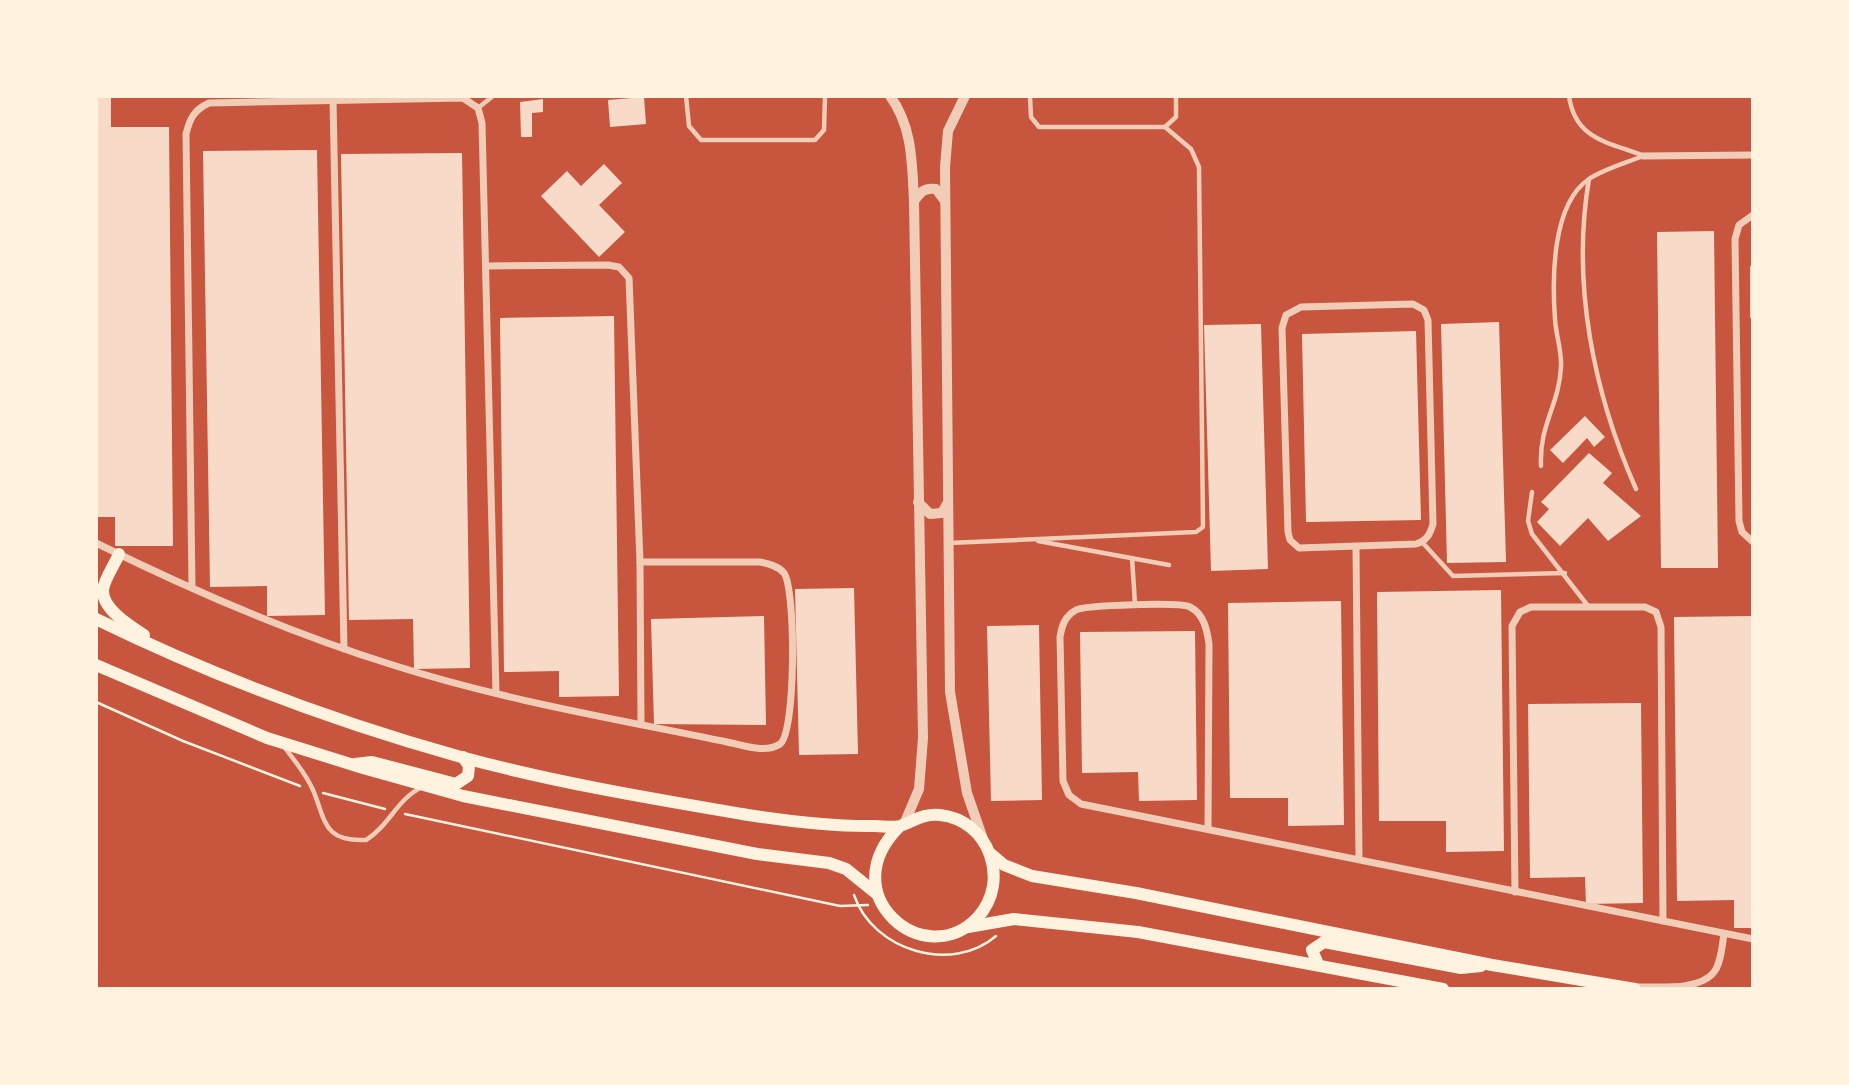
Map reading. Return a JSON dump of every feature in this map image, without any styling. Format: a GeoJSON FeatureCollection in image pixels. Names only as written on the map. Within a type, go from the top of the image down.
{"type":"FeatureCollection","features":[{"type":"Feature","properties":{"kind":"main road"},"geometry":{"type":"LineString","coordinates":[[119,554],[103,589],[105,600],[121,617],[161,648]]}},
{"type":"Feature","properties":{"kind":"main road"},"geometry":{"type":"LineString","coordinates":[[96,619],[291,702],[463,757],[621,793],[768,818],[847,826],[902,824],[922,816],[940,815],[957,819],[972,828],[1004,865],[1032,876],[1492,965],[1632,988]]}},
{"type":"Feature","properties":{"kind":"main road"},"geometry":{"type":"LineString","coordinates":[[96,665],[279,742],[426,786],[757,854],[829,863],[846,869],[879,898],[890,916],[917,933],[941,935],[1014,919],[1065,922],[1138,932],[1443,989]]}},
{"type":"Feature","properties":{"kind":"main road"},"geometry":{"type":"LineString","coordinates":[[352,765],[372,762],[456,784],[468,776],[469,766],[463,757]]}},
{"type":"Feature","properties":{"kind":"main road"},"geometry":{"type":"LineString","coordinates":[[879,898],[874,874],[877,856],[886,839],[902,824]]}},
{"type":"Feature","properties":{"kind":"main road"},"geometry":{"type":"LineString","coordinates":[[964,928],[982,910],[993,887],[987,848]]}},
{"type":"Feature","properties":{"kind":"main road"},"geometry":{"type":"LineString","coordinates":[[1318,964],[1312,950],[1314,945],[1324,942],[1461,968],[1492,965]]}},
{"type":"Feature","properties":{"kind":"street"},"geometry":{"type":"LineString","coordinates":[[890,96],[903,118],[908,135],[914,202],[923,738],[919,789],[902,824]]}},
{"type":"Feature","properties":{"kind":"street"},"geometry":{"type":"LineString","coordinates":[[965,96],[953,118],[946,143],[950,691],[954,728],[967,793],[987,848]]}},
{"type":"Feature","properties":{"kind":"street"},"geometry":{"type":"LineString","coordinates":[[192,587],[186,134],[190,119],[200,107],[209,103],[463,98],[478,108],[482,122],[496,693]]}},
{"type":"Feature","properties":{"kind":"street"},"geometry":{"type":"LineString","coordinates":[[333,100],[344,649]]}},
{"type":"Feature","properties":{"kind":"street"},"geometry":{"type":"LineString","coordinates":[[1643,156],[1753,155]]}},
{"type":"Feature","properties":{"kind":"street"},"geometry":{"type":"LineString","coordinates":[[914,202],[920,193],[930,188],[936,189],[945,201]]}},
{"type":"Feature","properties":{"kind":"street"},"geometry":{"type":"LineString","coordinates":[[1753,215],[1738,225],[1735,239],[1739,521],[1742,532],[1753,542]]}},
{"type":"Feature","properties":{"kind":"street"},"geometry":{"type":"LineString","coordinates":[[486,266],[608,265],[626,272],[631,288],[640,562],[641,724]]}},
{"type":"Feature","properties":{"kind":"street"},"geometry":{"type":"LineString","coordinates":[[1413,304],[1426,314],[1433,524],[1422,542],[1356,547],[1299,548],[1290,540],[1282,328],[1286,315],[1301,307],[1413,304]]}},
{"type":"Feature","properties":{"kind":"street"},"geometry":{"type":"LineString","coordinates":[[918,502],[926,512],[936,514],[942,513],[948,502]]}},
{"type":"Feature","properties":{"kind":"street"},"geometry":{"type":"LineString","coordinates":[[96,543],[192,587],[344,649],[496,693],[739,745],[771,748],[787,736],[792,698],[789,593],[783,573],[760,562],[640,562]]}},
{"type":"Feature","properties":{"kind":"street"},"geometry":{"type":"LineString","coordinates":[[1356,547],[1359,859]]}},
{"type":"Feature","properties":{"kind":"street"},"geometry":{"type":"LineString","coordinates":[[1208,829],[1207,630],[1196,611],[1185,605],[1079,608],[1063,622],[1060,637],[1063,781],[1069,795],[1081,804],[1753,939]]}},
{"type":"Feature","properties":{"kind":"street"},"geometry":{"type":"LineString","coordinates":[[1515,891],[1512,626],[1520,612],[1531,607],[1651,608],[1660,618],[1663,921]]}},
{"type":"Feature","properties":{"kind":"street"},"geometry":{"type":"LineString","coordinates":[[1632,988],[1702,981],[1716,970],[1724,934]]}},
{"type":"Feature","properties":{"kind":"lane"},"geometry":{"type":"LineString","coordinates":[[478,108],[493,96]]}},
{"type":"Feature","properties":{"kind":"lane"},"geometry":{"type":"LineString","coordinates":[[686,96],[689,126],[701,140],[814,140],[824,130],[825,96]]}},
{"type":"Feature","properties":{"kind":"lane"},"geometry":{"type":"LineString","coordinates":[[948,543],[1196,532],[1203,527],[1199,167],[1191,149],[1165,127],[1039,127],[1031,117],[1030,96]]}},
{"type":"Feature","properties":{"kind":"lane"},"geometry":{"type":"LineString","coordinates":[[1165,127],[1176,117],[1176,96]]}},
{"type":"Feature","properties":{"kind":"lane"},"geometry":{"type":"LineString","coordinates":[[1569,96],[1572,116],[1581,128],[1595,137],[1643,156]]}},
{"type":"Feature","properties":{"kind":"lane"},"geometry":{"type":"LineString","coordinates":[[1541,466],[1542,434],[1555,402],[1561,370],[1555,317],[1559,227],[1570,200],[1590,179],[1643,156]]}},
{"type":"Feature","properties":{"kind":"lane"},"geometry":{"type":"LineString","coordinates":[[1590,179],[1583,217],[1583,244],[1597,377],[1605,411],[1636,489]]}},
{"type":"Feature","properties":{"kind":"lane"},"geometry":{"type":"LineString","coordinates":[[1532,492],[1530,529],[1589,607]]}},
{"type":"Feature","properties":{"kind":"lane"},"geometry":{"type":"LineString","coordinates":[[1030,540],[1169,565]]}},
{"type":"Feature","properties":{"kind":"lane"},"geometry":{"type":"LineString","coordinates":[[1422,542],[1453,576],[1565,573]]}},
{"type":"Feature","properties":{"kind":"lane"},"geometry":{"type":"LineString","coordinates":[[1132,558],[1135,605]]}},
{"type":"Feature","properties":{"kind":"lane"},"geometry":{"type":"LineString","coordinates":[[279,742],[313,790],[325,827],[335,835],[366,840],[379,830],[404,798],[426,786]]}},
{"type":"Feature","properties":{"kind":"path"},"geometry":{"type":"LineString","coordinates":[[96,702],[183,741],[313,790],[394,811],[840,906],[879,898]]}},
{"type":"Feature","properties":{"kind":"building"},"geometry":{"type":"Polygon","coordinates":[[[96,96],[111,96],[111,127],[169,127],[173,546],[115,546],[115,517],[96,517],[96,96]]]}},
{"type":"Feature","properties":{"kind":"building"},"geometry":{"type":"Polygon","coordinates":[[[644,97],[646,124],[610,127],[608,100],[644,97]]]}},
{"type":"Feature","properties":{"kind":"building"},"geometry":{"type":"Polygon","coordinates":[[[543,99],[543,112],[532,113],[532,137],[521,137],[520,102],[543,99]]]}},
{"type":"Feature","properties":{"kind":"building"},"geometry":{"type":"Polygon","coordinates":[[[317,150],[325,615],[267,616],[267,586],[210,587],[203,151],[317,150]]]}},
{"type":"Feature","properties":{"kind":"building"},"geometry":{"type":"Polygon","coordinates":[[[462,153],[470,668],[414,669],[413,619],[349,620],[341,154],[462,153]]]}},
{"type":"Feature","properties":{"kind":"building"},"geometry":{"type":"Polygon","coordinates":[[[604,164],[622,183],[599,205],[625,232],[599,257],[541,196],[567,171],[581,186],[604,164]]]}},
{"type":"Feature","properties":{"kind":"building"},"geometry":{"type":"Polygon","coordinates":[[[1714,231],[1718,568],[1661,568],[1657,232],[1714,231]]]}},
{"type":"Feature","properties":{"kind":"building"},"geometry":{"type":"Polygon","coordinates":[[[1750,266],[1753,266],[1753,318],[1750,318],[1750,266]]]}},
{"type":"Feature","properties":{"kind":"building"},"geometry":{"type":"Polygon","coordinates":[[[614,316],[619,696],[559,697],[559,671],[504,672],[500,318],[614,316]]]}},
{"type":"Feature","properties":{"kind":"building"},"geometry":{"type":"Polygon","coordinates":[[[1499,322],[1506,562],[1447,563],[1441,324],[1499,322]]]}},
{"type":"Feature","properties":{"kind":"building"},"geometry":{"type":"Polygon","coordinates":[[[1261,324],[1268,569],[1211,571],[1204,325],[1261,324]]]}},
{"type":"Feature","properties":{"kind":"building"},"geometry":{"type":"Polygon","coordinates":[[[1416,331],[1421,520],[1306,522],[1302,334],[1416,331]]]}},
{"type":"Feature","properties":{"kind":"building"},"geometry":{"type":"Polygon","coordinates":[[[1585,416],[1605,437],[1594,447],[1587,438],[1563,463],[1550,450],[1585,416]]]}},
{"type":"Feature","properties":{"kind":"building"},"geometry":{"type":"Polygon","coordinates":[[[1589,453],[1612,473],[1603,483],[1641,516],[1608,541],[1588,518],[1560,546],[1537,522],[1549,509],[1541,502],[1589,453]]]}},
{"type":"Feature","properties":{"kind":"building"},"geometry":{"type":"Polygon","coordinates":[[[854,588],[858,754],[799,755],[795,589],[854,588]]]}},
{"type":"Feature","properties":{"kind":"building"},"geometry":{"type":"Polygon","coordinates":[[[1501,590],[1504,851],[1446,852],[1446,821],[1379,821],[1377,592],[1501,590]]]}},
{"type":"Feature","properties":{"kind":"building"},"geometry":{"type":"Polygon","coordinates":[[[1341,601],[1344,825],[1288,826],[1288,798],[1230,798],[1228,603],[1341,601]]]}},
{"type":"Feature","properties":{"kind":"building"},"geometry":{"type":"Polygon","coordinates":[[[764,616],[766,725],[654,724],[651,619],[764,616]]]}},
{"type":"Feature","properties":{"kind":"building"},"geometry":{"type":"Polygon","coordinates":[[[1753,616],[1753,928],[1734,928],[1734,900],[1677,901],[1674,617],[1753,616]]]}},
{"type":"Feature","properties":{"kind":"building"},"geometry":{"type":"Polygon","coordinates":[[[1039,625],[1042,800],[991,801],[987,626],[1039,625]]]}},
{"type":"Feature","properties":{"kind":"building"},"geometry":{"type":"Polygon","coordinates":[[[1195,631],[1197,800],[1139,801],[1138,772],[1082,773],[1080,632],[1195,631]]]}},
{"type":"Feature","properties":{"kind":"building"},"geometry":{"type":"Polygon","coordinates":[[[1641,703],[1643,903],[1586,904],[1585,877],[1530,878],[1528,704],[1641,703]]]}}]}
